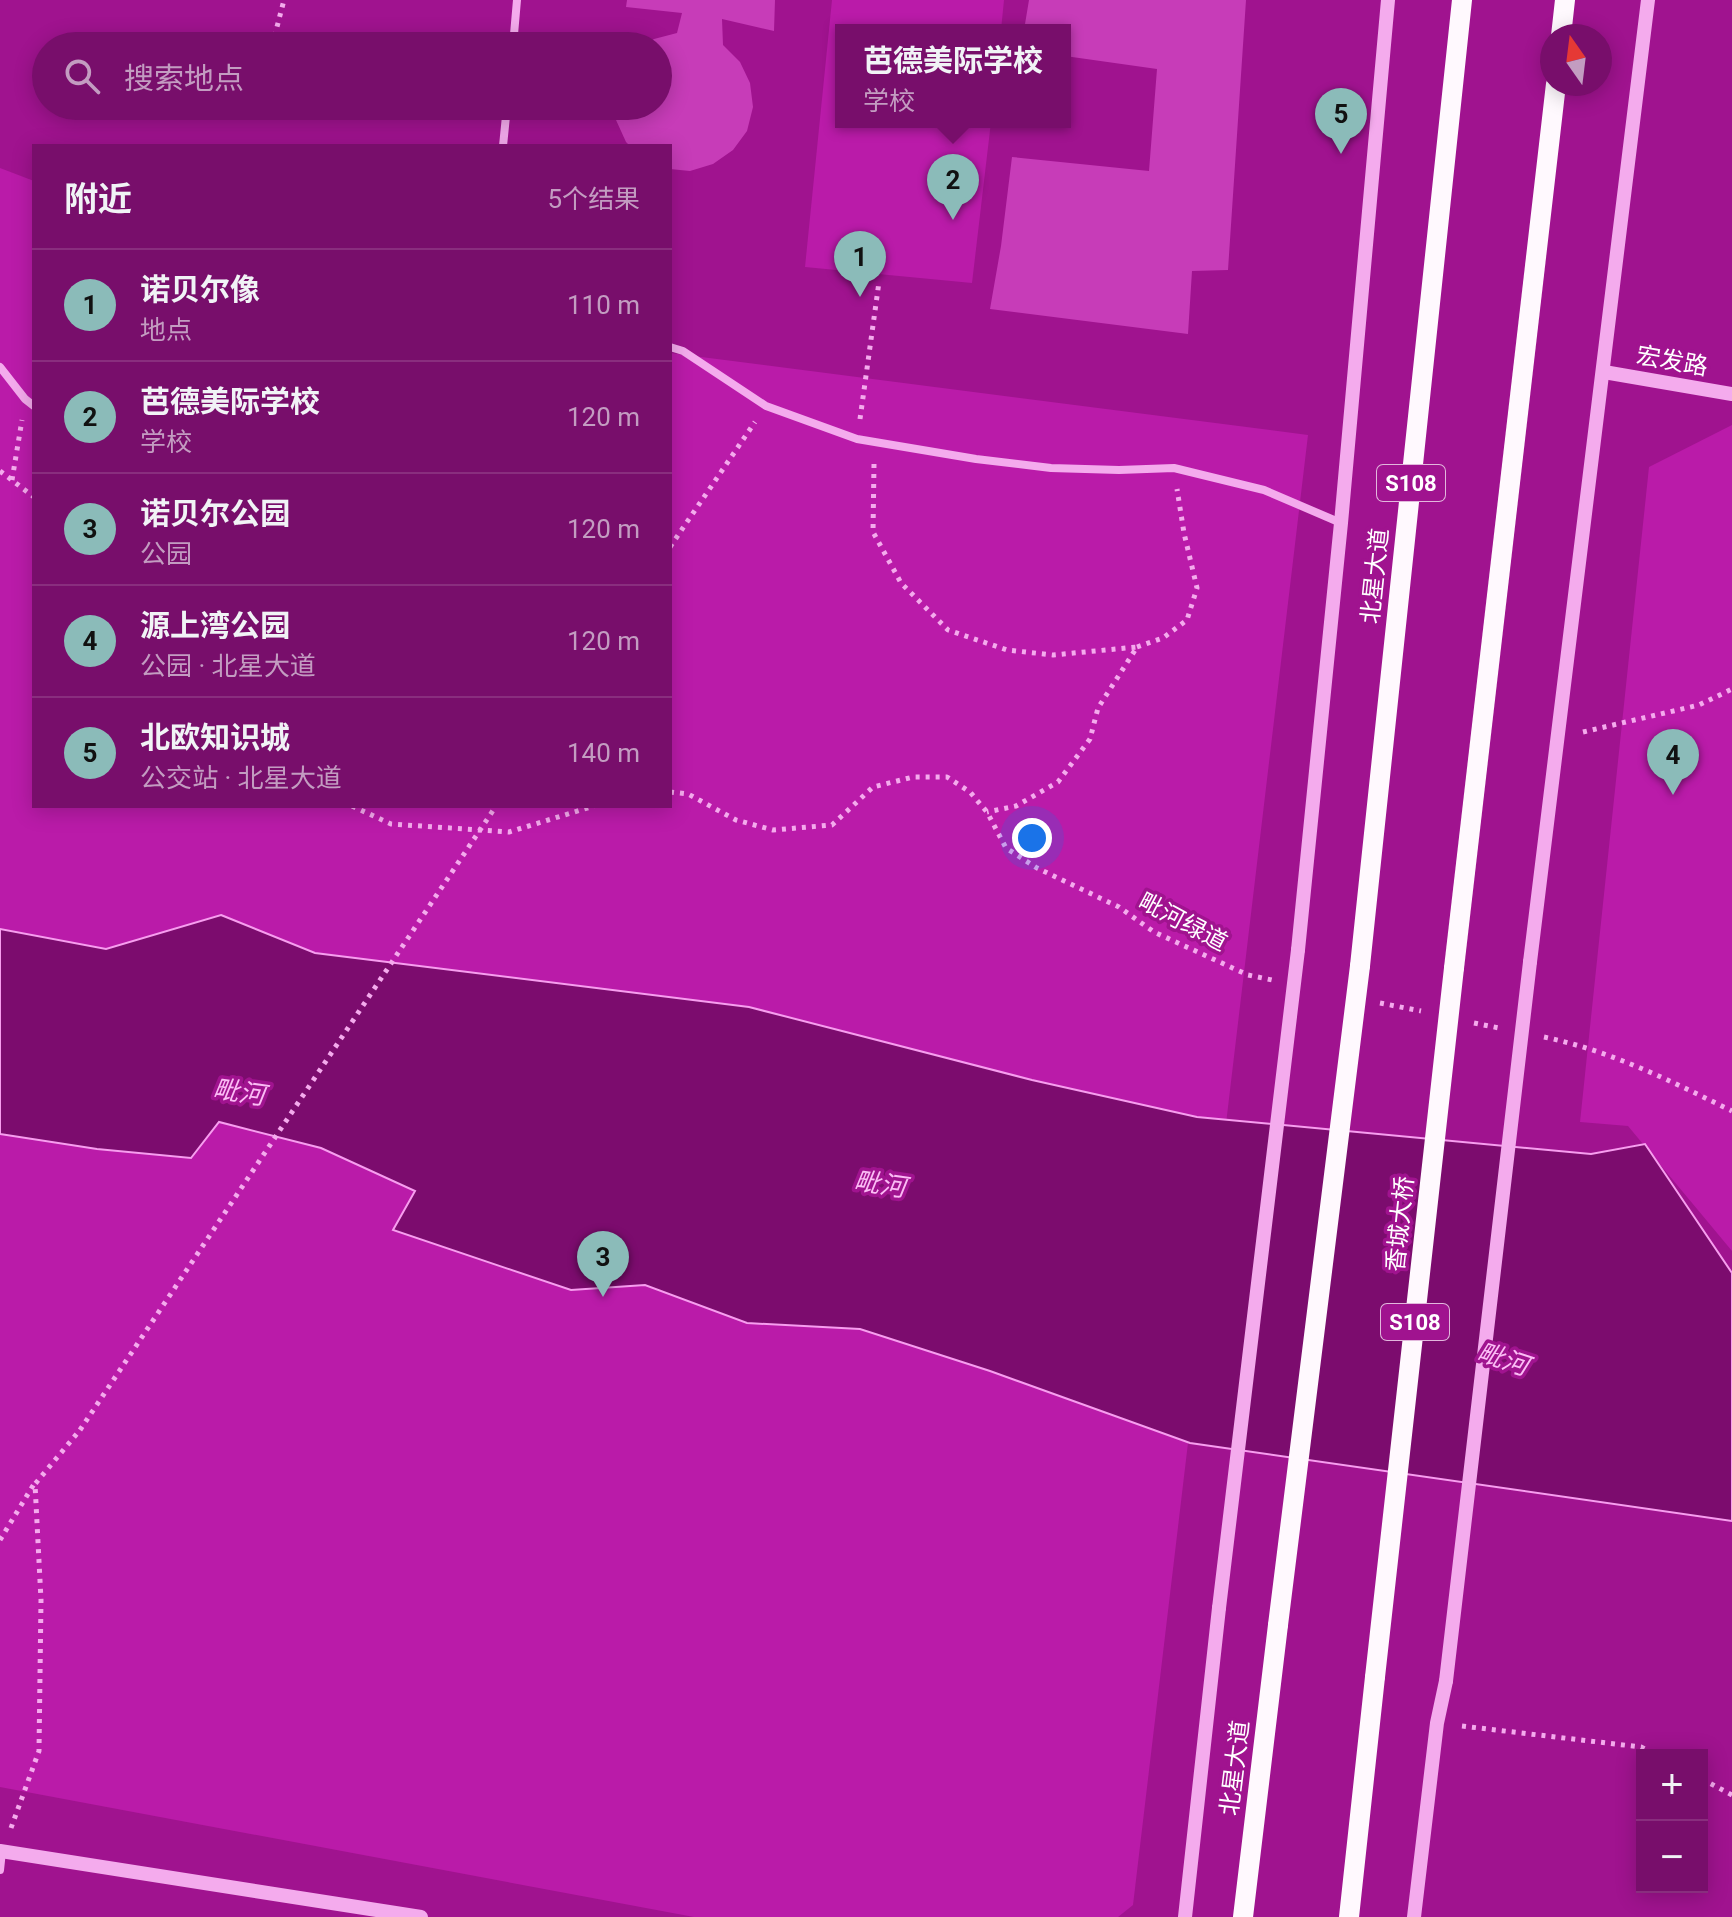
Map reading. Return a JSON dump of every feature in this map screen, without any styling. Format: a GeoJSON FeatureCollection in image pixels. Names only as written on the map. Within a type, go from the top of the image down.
{"type":"FeatureCollection","features":[{"type":"Feature","properties":{"kind":"main road","name":"北星大道"},"geometry":{"type":"LineString","coordinates":[[1243,1917],[1360,966],[1462,0]]}},
{"type":"Feature","properties":{"kind":"main road"},"geometry":{"type":"LineString","coordinates":[[1562,24],[1565,0]]}},
{"type":"Feature","properties":{"kind":"main road","name":"香城大桥"},"geometry":{"type":"LineString","coordinates":[[1349,1917],[1555,96]]}},
{"type":"Feature","properties":{"kind":"street"},"geometry":{"type":"LineString","coordinates":[[514,32],[517,0]]}},
{"type":"Feature","properties":{"kind":"street"},"geometry":{"type":"LineString","coordinates":[[1185,1917],[1298,950],[1341,523],[1388,0]]}},
{"type":"Feature","properties":{"kind":"street"},"geometry":{"type":"LineString","coordinates":[[1414,1917],[1437,1723],[1446,1681],[1648,0]]}},
{"type":"Feature","properties":{"kind":"street"},"geometry":{"type":"LineString","coordinates":[[503,144],[506,120]]}},
{"type":"Feature","properties":{"kind":"street"},"geometry":{"type":"LineString","coordinates":[[672,348],[683,351],[766,406],[857,439],[1051,468],[1174,468],[1264,490],[1341,523]]}},
{"type":"Feature","properties":{"kind":"street"},"geometry":{"type":"LineString","coordinates":[[0,367],[32,404]]}},
{"type":"Feature","properties":{"kind":"street","name":"宏发路"},"geometry":{"type":"LineString","coordinates":[[1604,372],[1732,394]]}},
{"type":"Feature","properties":{"kind":"street"},"geometry":{"type":"LineString","coordinates":[[0,1870],[1,1851],[421,1917]]}},
{"type":"Feature","properties":{"kind":"path"},"geometry":{"type":"LineString","coordinates":[[276,32],[284,0]]}},
{"type":"Feature","properties":{"kind":"path"},"geometry":{"type":"LineString","coordinates":[[857,439],[879,282]]}},
{"type":"Feature","properties":{"kind":"path"},"geometry":{"type":"LineString","coordinates":[[12,480],[25,399]]}},
{"type":"Feature","properties":{"kind":"path"},"geometry":{"type":"LineString","coordinates":[[672,544],[766,406]]}},
{"type":"Feature","properties":{"kind":"path"},"geometry":{"type":"LineString","coordinates":[[874,443],[873,532],[901,583],[948,630],[1007,650],[1053,655],[1137,647],[1163,638],[1187,620],[1197,588],[1184,533],[1174,468]]}},
{"type":"Feature","properties":{"kind":"path"},"geometry":{"type":"LineString","coordinates":[[0,471],[32,495]]}},
{"type":"Feature","properties":{"kind":"path"},"geometry":{"type":"LineString","coordinates":[[987,812],[1016,806],[1058,782],[1090,739],[1098,708],[1137,647]]}},
{"type":"Feature","properties":{"kind":"path"},"geometry":{"type":"LineString","coordinates":[[1558,737],[1699,705],[1732,689]]}},
{"type":"Feature","properties":{"kind":"path","name":"毗河绿道"},"geometry":{"type":"LineString","coordinates":[[672,792],[688,794],[736,820],[773,830],[832,825],[873,787],[913,777],[947,777],[970,792],[987,812],[1006,848],[1037,868],[1119,907],[1154,932],[1248,975],[1279,982]]}},
{"type":"Feature","properties":{"kind":"path"},"geometry":{"type":"LineString","coordinates":[[356,808],[391,824],[509,832],[587,808]]}},
{"type":"Feature","properties":{"kind":"path"},"geometry":{"type":"LineString","coordinates":[[0,1540],[35,1484],[80,1430],[495,808]]}},
{"type":"Feature","properties":{"kind":"path"},"geometry":{"type":"LineString","coordinates":[[1371,1001],[1433,1014]]}},
{"type":"Feature","properties":{"kind":"path"},"geometry":{"type":"LineString","coordinates":[[1464,1020],[1510,1030]]}},
{"type":"Feature","properties":{"kind":"path"},"geometry":{"type":"LineString","coordinates":[[1541,1037],[1572,1043],[1635,1065],[1732,1111]]}},
{"type":"Feature","properties":{"kind":"path"},"geometry":{"type":"LineString","coordinates":[[1,1851],[39,1751],[41,1600],[35,1484]]}},
{"type":"Feature","properties":{"kind":"path"},"geometry":{"type":"LineString","coordinates":[[1437,1723],[1645,1749]]}},
{"type":"Feature","properties":{"kind":"path"},"geometry":{"type":"LineString","coordinates":[[1708,1782],[1732,1795]]}},
{"type":"Feature","properties":{"kind":"shaded area"},"geometry":{"type":"Polygon","coordinates":[[[832,0],[1004,0],[1002,24],[835,24],[835,128],[990,128],[972,283],[805,267],[832,0]]]}},
{"type":"Feature","properties":{"kind":"shaded area"},"geometry":{"type":"Polygon","coordinates":[[[0,168],[32,180],[32,808],[672,808],[672,353],[1308,435],[1133,1905],[1118,1917],[694,1917],[0,1787],[0,168]]]}},
{"type":"Feature","properties":{"kind":"shaded area"},"geometry":{"type":"Polygon","coordinates":[[[1732,425],[1732,1251],[1628,1126],[1580,1122],[1649,467],[1732,425]]]}},
{"type":"Feature","properties":{"kind":"water","name":"毗河"},"geometry":{"type":"Polygon","coordinates":[[[221,915],[315,953],[749,1007],[1032,1080],[1197,1117],[1591,1154],[1645,1144],[1732,1273],[1732,1521],[1190,1443],[990,1371],[860,1329],[747,1323],[645,1285],[571,1290],[393,1230],[415,1191],[321,1148],[219,1122],[191,1158],[97,1149],[0,1134],[0,929],[106,949],[221,915]]]}},
{"type":"Feature","properties":{"kind":"building"},"geometry":{"type":"Polygon","coordinates":[[[627,0],[775,0],[774,31],[722,19],[723,45],[740,62],[750,83],[753,107],[747,131],[733,150],[713,164],[690,171],[672,169],[672,144],[626,142],[616,120],[672,120],[672,34],[677,33],[682,13],[626,7],[627,0]]]}},
{"type":"Feature","properties":{"kind":"building"},"geometry":{"type":"Polygon","coordinates":[[[1029,0],[1246,0],[1228,270],[1192,271],[1188,334],[990,309],[1012,157],[1149,171],[1157,69],[1071,57],[1071,24],[1025,24],[1029,0]]]}},
{"type":"Feature","properties":{"kind":"place","name":"北欧知识城"},"geometry":{"type":"Point","coordinates":[1341,154]}},
{"type":"Feature","properties":{"kind":"place","name":"芭德美际学校"},"geometry":{"type":"Point","coordinates":[953,220]}},
{"type":"Feature","properties":{"kind":"place","name":"诺贝尔像"},"geometry":{"type":"Point","coordinates":[860,297]}},
{"type":"Feature","properties":{"kind":"place","name":"源上湾公园"},"geometry":{"type":"Point","coordinates":[1673,795]}},
{"type":"Feature","properties":{"kind":"place","name":"诺贝尔公园"},"geometry":{"type":"Point","coordinates":[603,1297]}}]}
